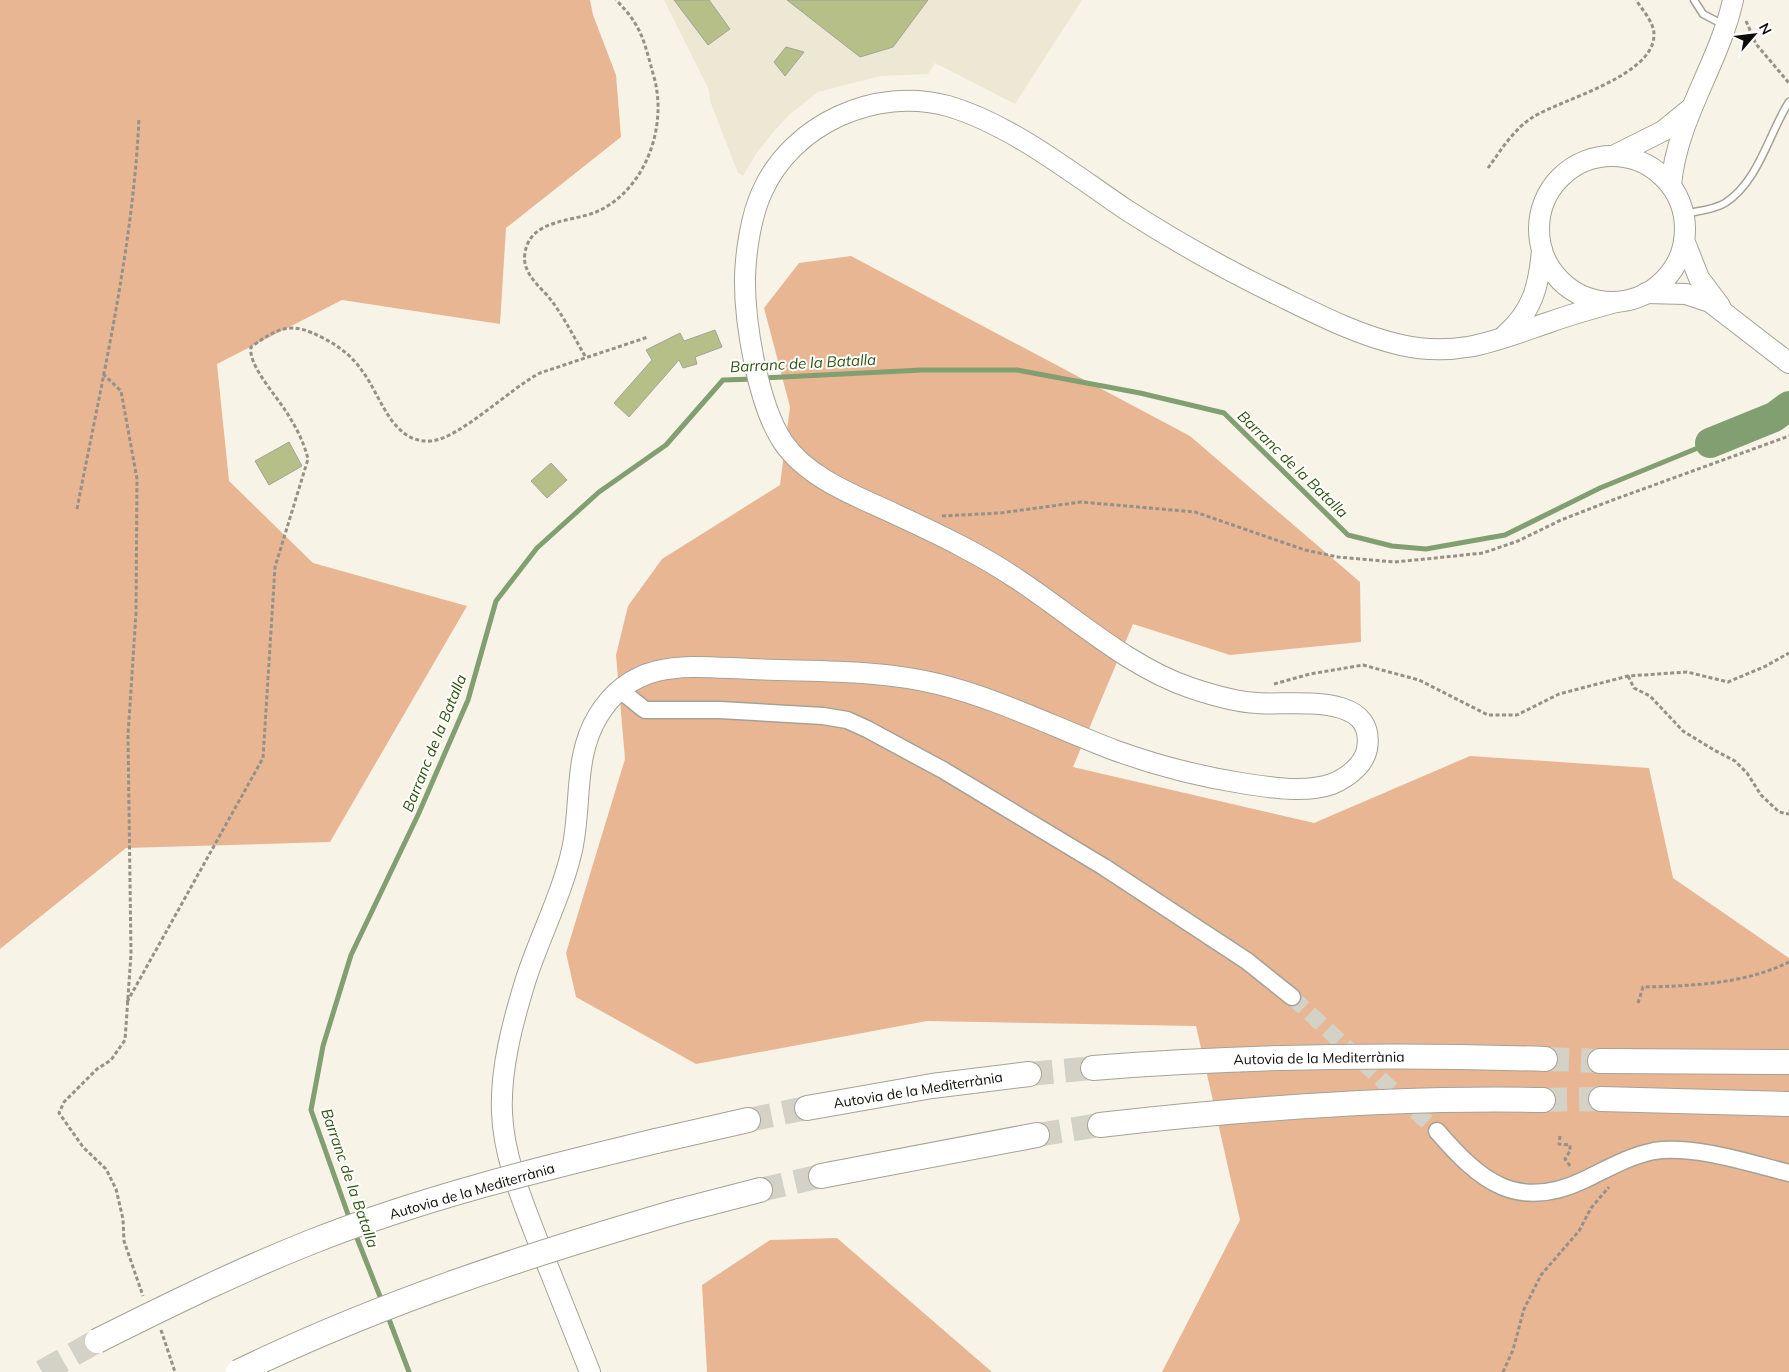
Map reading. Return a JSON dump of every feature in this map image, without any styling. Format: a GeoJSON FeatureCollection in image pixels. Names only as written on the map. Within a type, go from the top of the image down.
{"type":"FeatureCollection","features":[{"type":"Feature","properties":{"kind":"highway","name":"Autovia de la Mediterrània"},"geometry":{"type":"LineString","coordinates":[[1094,1068],[1180,1061],[1351,1055],[1545,1059]]}},
{"type":"Feature","properties":{"kind":"highway"},"geometry":{"type":"LineString","coordinates":[[1600,1061],[1789,1062]]}},
{"type":"Feature","properties":{"kind":"highway","name":"Autovia de la Mediterrània"},"geometry":{"type":"LineString","coordinates":[[807,1108],[932,1086],[1029,1074]]}},
{"type":"Feature","properties":{"kind":"highway"},"geometry":{"type":"LineString","coordinates":[[1100,1125],[1311,1105],[1484,1099],[1543,1100]]}},
{"type":"Feature","properties":{"kind":"highway"},"geometry":{"type":"LineString","coordinates":[[1601,1099],[1789,1104]]}},
{"type":"Feature","properties":{"kind":"highway","name":"Autovia de la Mediterrània"},"geometry":{"type":"LineString","coordinates":[[97,1341],[256,1264],[358,1225],[502,1180],[748,1120]]}},
{"type":"Feature","properties":{"kind":"highway"},"geometry":{"type":"LineString","coordinates":[[821,1176],[947,1150],[1037,1135]]}},
{"type":"Feature","properties":{"kind":"highway"},"geometry":{"type":"LineString","coordinates":[[238,1372],[350,1320],[440,1286],[566,1244],[760,1190]]}},
{"type":"Feature","properties":{"kind":"main road"},"geometry":{"type":"LineString","coordinates":[[1671,185],[1678,146],[1690,109],[1738,7]]}},
{"type":"Feature","properties":{"kind":"main road"},"geometry":{"type":"LineString","coordinates":[[590,1372],[508,1159],[502,1124],[502,1094],[505,1066],[526,978],[571,852],[582,760],[587,740],[599,713],[620,690],[656,670],[681,667],[806,670],[904,676],[974,694],[1103,746],[1162,766],[1216,779],[1281,788],[1326,786],[1348,775],[1365,756],[1367,739],[1364,730],[1348,710],[1323,704],[1254,703],[1225,698],[1183,686],[1137,662],[993,563],[853,494],[807,469],[783,442],[766,408],[756,366],[745,279],[750,234],[759,196],[778,165],[798,143],[829,121],[843,114],[885,101],[916,101],[949,106],[994,126],[1072,173],[1146,222],[1227,270],[1362,333],[1394,344],[1446,351],[1498,341],[1564,317],[1646,293],[1660,284],[1672,271],[1682,251],[1684,240],[1684,214],[1679,197],[1671,185],[1646,164],[1632,158],[1615,155]]}},
{"type":"Feature","properties":{"kind":"main road"},"geometry":{"type":"LineString","coordinates":[[1498,341],[1520,321],[1538,287],[1542,248],[1540,229],[1542,211],[1545,199],[1559,179],[1578,164],[1595,158],[1615,155],[1663,131],[1690,109]]}},
{"type":"Feature","properties":{"kind":"main road"},"geometry":{"type":"LineString","coordinates":[[1684,240],[1699,278],[1722,310]]}},
{"type":"Feature","properties":{"kind":"main road"},"geometry":{"type":"LineString","coordinates":[[1542,248],[1554,273],[1564,283],[1588,298],[1616,302]]}},
{"type":"Feature","properties":{"kind":"main road"},"geometry":{"type":"LineString","coordinates":[[1646,293],[1686,294],[1710,302],[1789,363]]}},
{"type":"Feature","properties":{"kind":"street"},"geometry":{"type":"LineString","coordinates":[[620,690],[645,710],[720,710],[823,716],[847,720],[867,729],[936,766],[1104,867],[1239,956],[1292,997]]}},
{"type":"Feature","properties":{"kind":"street"},"geometry":{"type":"LineString","coordinates":[[1437,1131],[1463,1162],[1500,1186],[1522,1192],[1542,1193],[1564,1188],[1629,1158],[1655,1151],[1679,1150],[1789,1173]]}},
{"type":"Feature","properties":{"kind":"lane"},"geometry":{"type":"LineString","coordinates":[[1694,0],[1703,14],[1727,27]]}},
{"type":"Feature","properties":{"kind":"lane"},"geometry":{"type":"LineString","coordinates":[[1684,214],[1725,203],[1740,190],[1753,171],[1789,102]]}},
{"type":"Feature","properties":{"kind":"path"},"geometry":{"type":"LineString","coordinates":[[586,356],[555,305],[537,286],[526,266],[525,253],[532,239],[545,227],[597,211],[622,194],[632,185],[652,145],[659,112],[657,87],[637,24],[616,0]]}},
{"type":"Feature","properties":{"kind":"path"},"geometry":{"type":"LineString","coordinates":[[1488,168],[1511,137],[1532,118],[1625,74],[1646,55],[1653,42],[1654,32],[1636,0]]}},
{"type":"Feature","properties":{"kind":"path"},"geometry":{"type":"LineString","coordinates":[[1738,7],[1756,44],[1789,83]]}},
{"type":"Feature","properties":{"kind":"path"},"geometry":{"type":"LineString","coordinates":[[77,509],[117,303],[134,178],[139,118]]}},
{"type":"Feature","properties":{"kind":"path"},"geometry":{"type":"LineString","coordinates":[[127,1002],[263,758],[275,567],[308,459],[306,448],[286,412],[254,364],[250,353],[251,347],[272,332],[284,328],[301,328],[333,342],[363,371],[389,417],[405,433],[424,441],[433,441],[457,430],[533,376],[586,356],[648,337]]}},
{"type":"Feature","properties":{"kind":"path"},"geometry":{"type":"LineString","coordinates":[[103,374],[121,391],[137,479],[136,613],[128,735],[131,954],[125,1040],[111,1060],[97,1069],[64,1102],[59,1113],[83,1147],[106,1169],[116,1189],[124,1241],[144,1298]]}},
{"type":"Feature","properties":{"kind":"path"},"geometry":{"type":"LineString","coordinates":[[904,518],[1000,514],[1081,502],[1195,512],[1305,550],[1338,557],[1394,562],[1484,553],[1518,541],[1561,520],[1610,501],[1789,436]]}},
{"type":"Feature","properties":{"kind":"path"},"geometry":{"type":"LineString","coordinates":[[1273,685],[1310,674],[1363,665],[1419,680],[1488,715],[1517,716],[1559,694],[1628,676],[1687,672],[1728,682],[1789,653]]}},
{"type":"Feature","properties":{"kind":"path"},"geometry":{"type":"LineString","coordinates":[[1628,676],[1634,688],[1650,696],[1684,731],[1736,761],[1747,772],[1761,796],[1779,812],[1789,814]]}},
{"type":"Feature","properties":{"kind":"path"},"geometry":{"type":"LineString","coordinates":[[1638,1004],[1643,987],[1733,981],[1768,972],[1789,962]]}},
{"type":"Feature","properties":{"kind":"path"},"geometry":{"type":"LineString","coordinates":[[1560,1136],[1559,1144],[1570,1146],[1570,1152],[1566,1159],[1568,1165],[1578,1169],[1588,1177]]}},
{"type":"Feature","properties":{"kind":"path"},"geometry":{"type":"LineString","coordinates":[[1503,1372],[1513,1350],[1524,1309],[1541,1275],[1579,1231],[1599,1197],[1615,1181]]}},
{"type":"Feature","properties":{"kind":"path"},"geometry":{"type":"LineString","coordinates":[[158,1324],[175,1372]]}},
{"type":"Feature","properties":{"kind":"shaded area"},"geometry":{"type":"Polygon","coordinates":[[[0,0],[590,0],[593,15],[616,75],[621,137],[506,228],[500,324],[342,300],[217,364],[229,481],[313,563],[467,606],[330,842],[126,848],[0,949],[0,0]]]}},
{"type":"Feature","properties":{"kind":"shaded area"},"geometry":{"type":"Polygon","coordinates":[[[664,0],[1082,0],[1015,104],[935,63],[928,74],[881,76],[818,92],[789,115],[774,131],[756,154],[743,176],[738,173],[710,101],[709,90],[664,0]]]}},
{"type":"Feature","properties":{"kind":"shaded area"},"geometry":{"type":"Polygon","coordinates":[[[851,256],[1190,436],[1360,582],[1361,642],[1230,655],[1133,624],[1073,767],[1314,823],[1470,756],[1649,768],[1673,878],[1789,958],[1789,1372],[1162,1372],[1240,1220],[1196,1026],[927,1021],[696,1064],[576,997],[566,953],[625,759],[616,655],[628,606],[662,559],[780,485],[790,407],[764,308],[799,263],[851,256]]]}},
{"type":"Feature","properties":{"kind":"shaded area"},"geometry":{"type":"Polygon","coordinates":[[[837,1238],[992,1372],[707,1372],[702,1285],[770,1240],[837,1238]]]}},
{"type":"Feature","properties":{"kind":"building"},"geometry":{"type":"Polygon","coordinates":[[[674,0],[709,0],[730,29],[708,45],[674,0]]]}},
{"type":"Feature","properties":{"kind":"building"},"geometry":{"type":"Polygon","coordinates":[[[787,0],[928,0],[893,47],[860,57],[787,0]]]}},
{"type":"Feature","properties":{"kind":"building"},"geometry":{"type":"Polygon","coordinates":[[[786,47],[804,52],[785,76],[774,62],[786,47]]]}},
{"type":"Feature","properties":{"kind":"building"},"geometry":{"type":"Polygon","coordinates":[[[715,330],[722,347],[695,357],[697,364],[683,368],[679,360],[629,417],[614,403],[652,360],[646,350],[680,333],[684,341],[715,330]]]}},
{"type":"Feature","properties":{"kind":"building"},"geometry":{"type":"Polygon","coordinates":[[[289,442],[302,466],[269,485],[255,461],[289,442]]]}},
{"type":"Feature","properties":{"kind":"building"},"geometry":{"type":"Polygon","coordinates":[[[551,463],[567,480],[547,498],[531,481],[551,463]]]}},
{"type":"Feature","properties":{"kind":"waterway","name":"Barranc de la Batalla"},"geometry":{"type":"LineString","coordinates":[[763,378],[922,370],[1017,370],[1140,393],[1224,413],[1348,535],[1392,546],[1426,549],[1505,535],[1600,488],[1710,443]]}},
{"type":"Feature","properties":{"kind":"waterway","name":"Barranc de la Batalla"},"geometry":{"type":"LineString","coordinates":[[350,1220],[311,1110],[323,1046],[351,955],[418,815],[468,700],[496,601],[537,548],[599,492],[666,445],[723,380],[755,379]]}},
{"type":"Feature","properties":{"kind":"waterway"},"geometry":{"type":"LineString","coordinates":[[1710,443],[1774,417],[1789,406]]}},
{"type":"Feature","properties":{"kind":"waterway","name":"Barranc de la Batalla"},"geometry":{"type":"LineString","coordinates":[[355,1233],[383,1304]]}},
{"type":"Feature","properties":{"kind":"waterway","name":"Barranc de la Batalla"},"geometry":{"type":"LineString","coordinates":[[387,1314],[409,1372]]}},
{"type":"Feature","properties":{"kind":"tunnel"},"geometry":{"type":"LineString","coordinates":[[1292,997],[1437,1131]]}},
{"type":"Feature","properties":{"kind":"tunnel"},"geometry":{"type":"LineString","coordinates":[[1545,1059],[1600,1061]]}},
{"type":"Feature","properties":{"kind":"tunnel"},"geometry":{"type":"LineString","coordinates":[[1029,1074],[1093,1068]]}},
{"type":"Feature","properties":{"kind":"tunnel"},"geometry":{"type":"LineString","coordinates":[[1543,1100],[1601,1099]]}},
{"type":"Feature","properties":{"kind":"tunnel"},"geometry":{"type":"LineString","coordinates":[[748,1120],[807,1108]]}},
{"type":"Feature","properties":{"kind":"tunnel"},"geometry":{"type":"LineString","coordinates":[[1037,1135],[1100,1125]]}},
{"type":"Feature","properties":{"kind":"tunnel"},"geometry":{"type":"LineString","coordinates":[[760,1190],[821,1176]]}},
{"type":"Feature","properties":{"kind":"tunnel"},"geometry":{"type":"LineString","coordinates":[[42,1372],[97,1341]]}}]}
